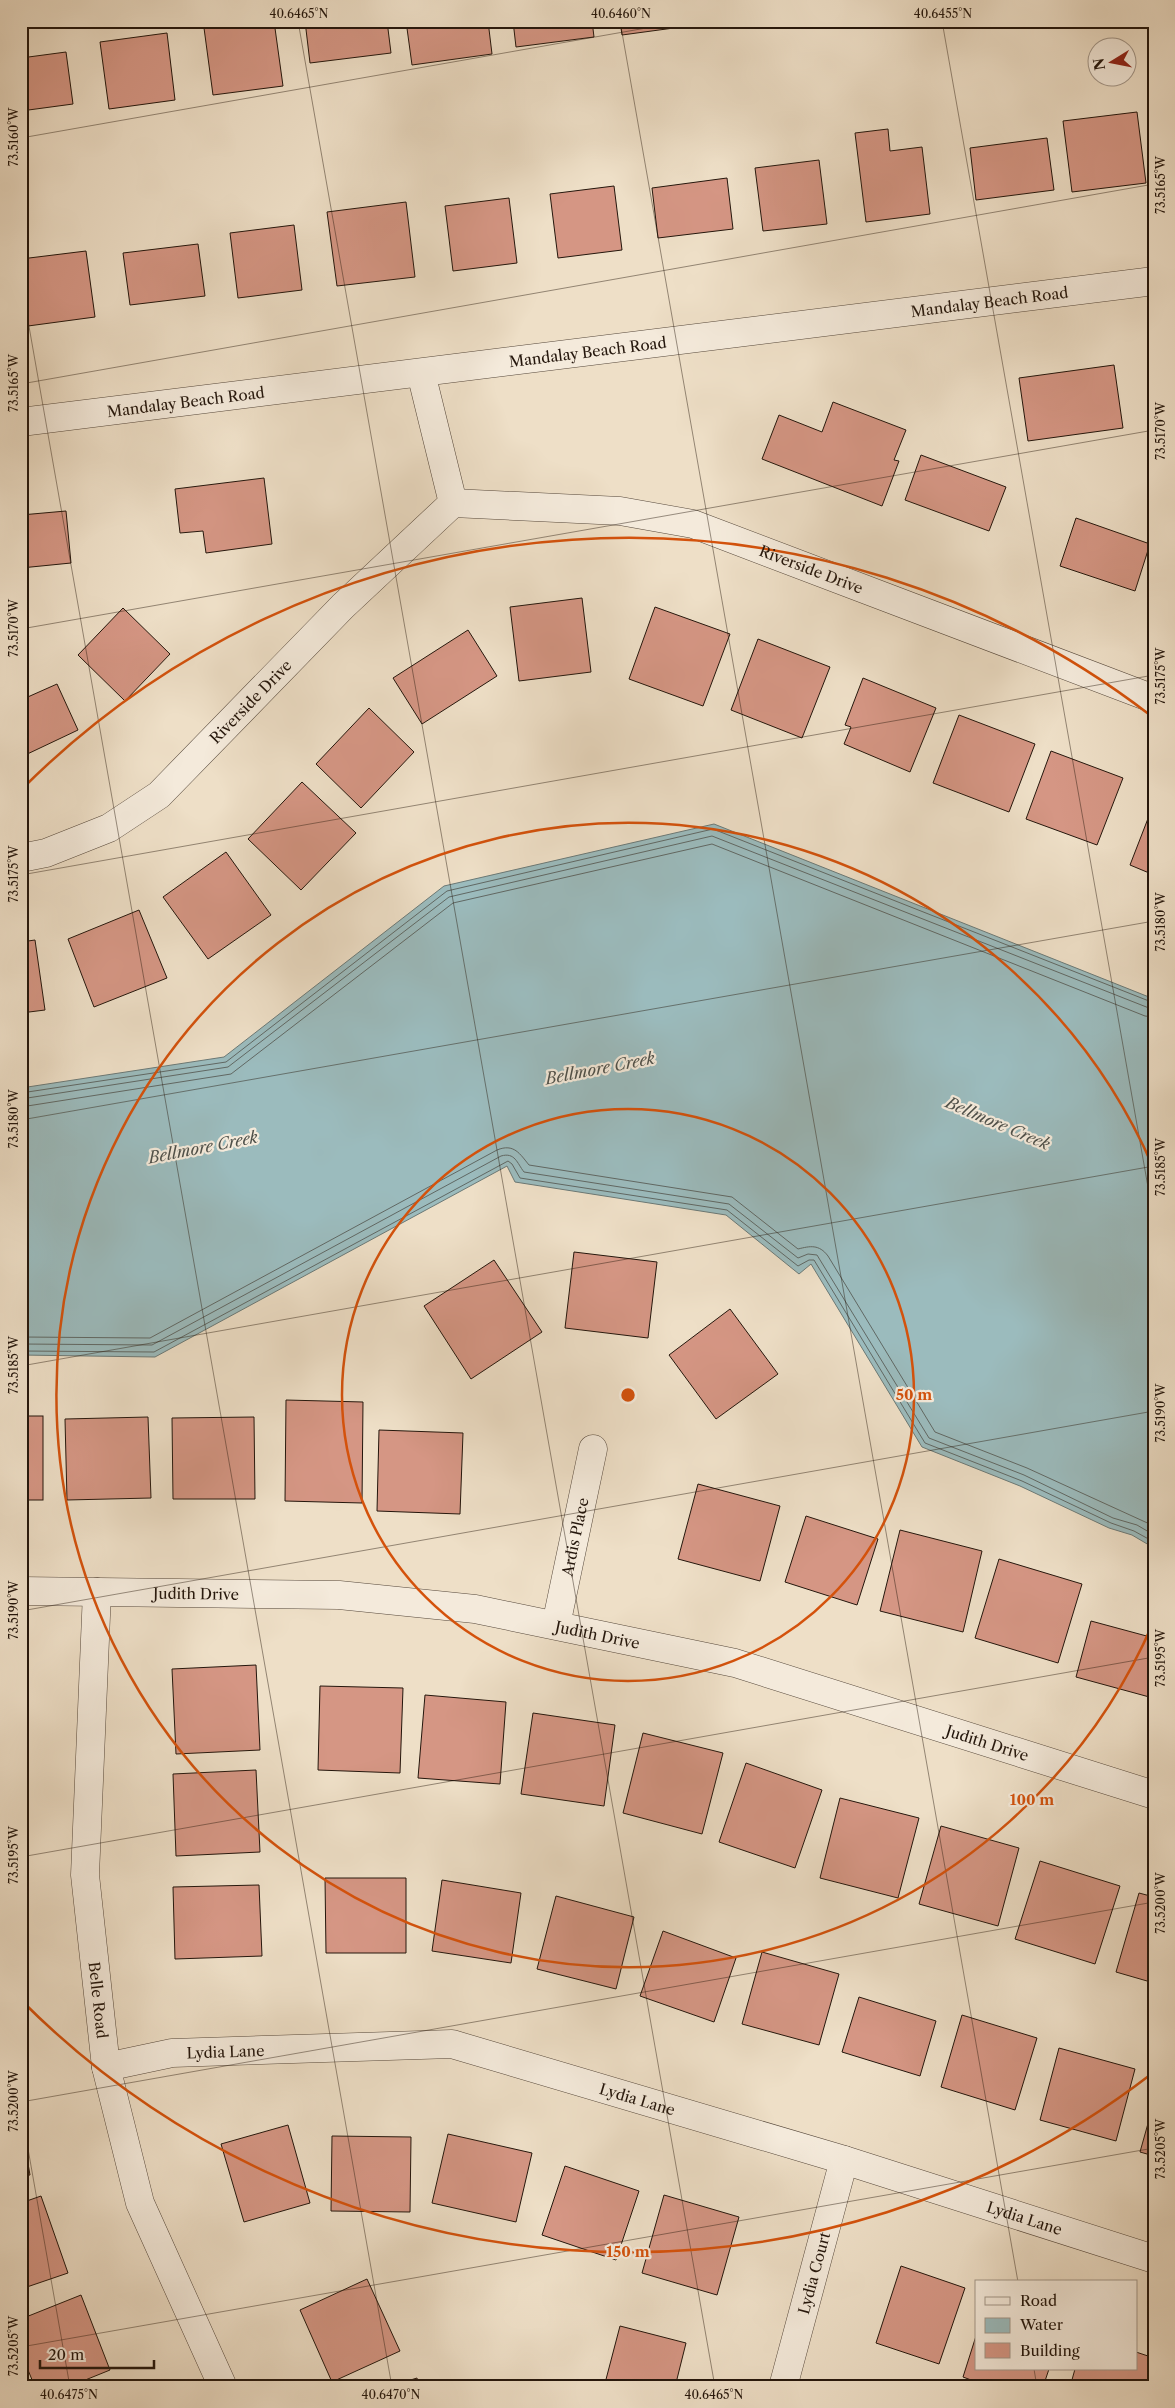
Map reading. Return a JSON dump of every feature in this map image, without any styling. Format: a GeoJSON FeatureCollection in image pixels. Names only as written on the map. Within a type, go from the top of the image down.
{"type":"FeatureCollection","features":[{"type":"Feature","properties":{"kind":"street","name":"Mandalay Beach Road"},"geometry":{"type":"LineString","coordinates":[[21,422],[1154,281]]}},
{"type":"Feature","properties":{"kind":"street"},"geometry":{"type":"LineString","coordinates":[[422,373],[453,503]]}},
{"type":"Feature","properties":{"kind":"street","name":"Riverside Drive"},"geometry":{"type":"LineString","coordinates":[[21,858],[46,853],[109,828],[160,795],[343,606],[453,503],[620,512],[693,524],[1154,699]]}},
{"type":"Feature","properties":{"kind":"street","name":"Ardis Place"},"geometry":{"type":"LineString","coordinates":[[556,1625],[593,1449]]}},
{"type":"Feature","properties":{"kind":"street","name":"Judith Drive"},"geometry":{"type":"LineString","coordinates":[[21,1591],[339,1595],[475,1609],[735,1663],[1154,1796]]}},
{"type":"Feature","properties":{"kind":"street","name":"Belle Road"},"geometry":{"type":"LineString","coordinates":[[97,1592],[85,1875],[106,2067],[140,2203],[223,2387]]}},
{"type":"Feature","properties":{"kind":"street","name":"Lydia Lane"},"geometry":{"type":"LineString","coordinates":[[106,2067],[172,2053],[452,2044],[844,2160],[1154,2259]]}},
{"type":"Feature","properties":{"kind":"street","name":"Lydia Court"},"geometry":{"type":"LineString","coordinates":[[783,2387],[844,2160]]}},
{"type":"Feature","properties":{"kind":"water","name":"Bellmore Creek"},"geometry":{"type":"Polygon","coordinates":[[[714,824],[1154,999],[1154,1548],[1132,1535],[1109,1528],[1020,1486],[922,1447],[811,1264],[799,1274],[726,1215],[515,1182],[507,1166],[155,1357],[21,1355],[21,1088],[224,1057],[444,886],[714,824]]]}},
{"type":"Feature","properties":{"kind":"building"},"geometry":{"type":"Polygon","coordinates":[[[258,21],[274,21],[283,86],[213,95],[204,28],[258,21]]]}},
{"type":"Feature","properties":{"kind":"building"},"geometry":{"type":"Polygon","coordinates":[[[305,21],[387,21],[391,53],[310,63],[305,21]]]}},
{"type":"Feature","properties":{"kind":"building"},"geometry":{"type":"Polygon","coordinates":[[[406,21],[488,21],[492,54],[412,65],[406,21]]]}},
{"type":"Feature","properties":{"kind":"building"},"geometry":{"type":"Polygon","coordinates":[[[513,21],[592,21],[594,37],[516,47],[513,21]]]}},
{"type":"Feature","properties":{"kind":"building"},"geometry":{"type":"Polygon","coordinates":[[[620,21],[695,21],[696,25],[622,35],[620,21]]]}},
{"type":"Feature","properties":{"kind":"building"},"geometry":{"type":"Polygon","coordinates":[[[167,33],[175,100],[109,109],[100,42],[167,33]]]}},
{"type":"Feature","properties":{"kind":"building"},"geometry":{"type":"Polygon","coordinates":[[[66,52],[73,104],[21,111],[21,58],[66,52]]]}},
{"type":"Feature","properties":{"kind":"building"},"geometry":{"type":"Polygon","coordinates":[[[1137,112],[1146,183],[1072,192],[1063,121],[1137,112]]]}},
{"type":"Feature","properties":{"kind":"building"},"geometry":{"type":"Polygon","coordinates":[[[888,129],[890,151],[922,147],[930,214],[866,222],[855,133],[888,129]]]}},
{"type":"Feature","properties":{"kind":"building"},"geometry":{"type":"Polygon","coordinates":[[[1047,138],[1054,190],[976,200],[970,148],[1047,138]]]}},
{"type":"Feature","properties":{"kind":"building"},"geometry":{"type":"Polygon","coordinates":[[[819,160],[827,224],[763,231],[755,168],[819,160]]]}},
{"type":"Feature","properties":{"kind":"building"},"geometry":{"type":"Polygon","coordinates":[[[727,178],[733,229],[658,238],[652,188],[727,178]]]}},
{"type":"Feature","properties":{"kind":"building"},"geometry":{"type":"Polygon","coordinates":[[[614,186],[622,250],[558,258],[550,194],[614,186]]]}},
{"type":"Feature","properties":{"kind":"building"},"geometry":{"type":"Polygon","coordinates":[[[509,198],[517,263],[453,271],[445,206],[509,198]]]}},
{"type":"Feature","properties":{"kind":"building"},"geometry":{"type":"Polygon","coordinates":[[[406,202],[415,277],[337,286],[327,212],[406,202]]]}},
{"type":"Feature","properties":{"kind":"building"},"geometry":{"type":"Polygon","coordinates":[[[294,225],[302,290],[238,298],[230,233],[294,225]]]}},
{"type":"Feature","properties":{"kind":"building"},"geometry":{"type":"Polygon","coordinates":[[[198,244],[205,296],[130,305],[123,253],[198,244]]]}},
{"type":"Feature","properties":{"kind":"building"},"geometry":{"type":"Polygon","coordinates":[[[86,251],[95,317],[28,326],[21,259],[86,251]]]}},
{"type":"Feature","properties":{"kind":"building"},"geometry":{"type":"Polygon","coordinates":[[[1151,363],[1154,363],[1154,386],[1151,363]]]}},
{"type":"Feature","properties":{"kind":"building"},"geometry":{"type":"Polygon","coordinates":[[[1114,365],[1123,428],[1028,441],[1019,378],[1114,365]]]}},
{"type":"Feature","properties":{"kind":"building"},"geometry":{"type":"Polygon","coordinates":[[[833,402],[906,430],[894,460],[899,461],[882,506],[762,459],[779,415],[822,432],[833,402]]]}},
{"type":"Feature","properties":{"kind":"building"},"geometry":{"type":"Polygon","coordinates":[[[921,455],[1006,487],[989,531],[905,500],[921,455]]]}},
{"type":"Feature","properties":{"kind":"building"},"geometry":{"type":"Polygon","coordinates":[[[264,478],[272,544],[206,553],[203,531],[180,533],[175,489],[264,478]]]}},
{"type":"Feature","properties":{"kind":"building"},"geometry":{"type":"Polygon","coordinates":[[[66,511],[71,563],[21,568],[21,515],[66,511]]]}},
{"type":"Feature","properties":{"kind":"building"},"geometry":{"type":"Polygon","coordinates":[[[1076,518],[1150,544],[1135,591],[1060,566],[1076,518]]]}},
{"type":"Feature","properties":{"kind":"building"},"geometry":{"type":"Polygon","coordinates":[[[582,598],[591,672],[519,681],[510,607],[582,598]]]}},
{"type":"Feature","properties":{"kind":"building"},"geometry":{"type":"Polygon","coordinates":[[[655,607],[730,634],[703,706],[629,679],[655,607]]]}},
{"type":"Feature","properties":{"kind":"building"},"geometry":{"type":"Polygon","coordinates":[[[123,608],[170,654],[125,701],[78,655],[123,608]]]}},
{"type":"Feature","properties":{"kind":"building"},"geometry":{"type":"Polygon","coordinates":[[[468,630],[497,676],[422,724],[393,678],[468,630]]]}},
{"type":"Feature","properties":{"kind":"building"},"geometry":{"type":"Polygon","coordinates":[[[758,639],[830,667],[802,738],[731,710],[758,639]]]}},
{"type":"Feature","properties":{"kind":"building"},"geometry":{"type":"Polygon","coordinates":[[[863,678],[936,708],[910,772],[844,744],[851,727],[845,725],[863,678]]]}},
{"type":"Feature","properties":{"kind":"building"},"geometry":{"type":"Polygon","coordinates":[[[57,684],[78,730],[21,757],[21,700],[57,684]]]}},
{"type":"Feature","properties":{"kind":"building"},"geometry":{"type":"Polygon","coordinates":[[[369,708],[414,752],[361,808],[316,764],[369,708]]]}},
{"type":"Feature","properties":{"kind":"building"},"geometry":{"type":"Polygon","coordinates":[[[959,715],[1035,744],[1009,812],[933,783],[959,715]]]}},
{"type":"Feature","properties":{"kind":"building"},"geometry":{"type":"Polygon","coordinates":[[[1051,751],[1123,778],[1097,845],[1026,819],[1051,751]]]}},
{"type":"Feature","properties":{"kind":"building"},"geometry":{"type":"Polygon","coordinates":[[[302,782],[356,833],[301,890],[248,839],[302,782]]]}},
{"type":"Feature","properties":{"kind":"building"},"geometry":{"type":"Polygon","coordinates":[[[1154,803],[1154,875],[1130,865],[1154,803]]]}},
{"type":"Feature","properties":{"kind":"building"},"geometry":{"type":"Polygon","coordinates":[[[226,852],[271,915],[208,959],[163,897],[226,852]]]}},
{"type":"Feature","properties":{"kind":"building"},"geometry":{"type":"Polygon","coordinates":[[[139,910],[167,978],[94,1007],[68,939],[139,910]]]}},
{"type":"Feature","properties":{"kind":"building"},"geometry":{"type":"Polygon","coordinates":[[[35,940],[45,1010],[21,1013],[21,942],[35,940]]]}},
{"type":"Feature","properties":{"kind":"building"},"geometry":{"type":"Polygon","coordinates":[[[574,1252],[657,1262],[648,1338],[565,1328],[574,1252]]]}},
{"type":"Feature","properties":{"kind":"building"},"geometry":{"type":"Polygon","coordinates":[[[494,1260],[542,1332],[471,1379],[424,1306],[494,1260]]]}},
{"type":"Feature","properties":{"kind":"building"},"geometry":{"type":"Polygon","coordinates":[[[730,1309],[778,1374],[716,1419],[669,1355],[730,1309]]]}},
{"type":"Feature","properties":{"kind":"building"},"geometry":{"type":"Polygon","coordinates":[[[286,1400],[363,1402],[362,1503],[285,1501],[286,1400]]]}},
{"type":"Feature","properties":{"kind":"building"},"geometry":{"type":"Polygon","coordinates":[[[21,1416],[43,1416],[43,1500],[21,1500],[21,1416]]]}},
{"type":"Feature","properties":{"kind":"building"},"geometry":{"type":"Polygon","coordinates":[[[148,1417],[151,1498],[67,1500],[65,1419],[148,1417]]]}},
{"type":"Feature","properties":{"kind":"building"},"geometry":{"type":"Polygon","coordinates":[[[254,1417],[255,1499],[173,1499],[172,1418],[254,1417]]]}},
{"type":"Feature","properties":{"kind":"building"},"geometry":{"type":"Polygon","coordinates":[[[379,1430],[463,1433],[460,1514],[377,1511],[379,1430]]]}},
{"type":"Feature","properties":{"kind":"building"},"geometry":{"type":"Polygon","coordinates":[[[698,1484],[780,1506],[760,1581],[678,1559],[698,1484]]]}},
{"type":"Feature","properties":{"kind":"building"},"geometry":{"type":"Polygon","coordinates":[[[806,1516],[878,1539],[857,1605],[785,1582],[806,1516]]]}},
{"type":"Feature","properties":{"kind":"building"},"geometry":{"type":"Polygon","coordinates":[[[900,1530],[982,1551],[963,1632],[880,1611],[900,1530]]]}},
{"type":"Feature","properties":{"kind":"building"},"geometry":{"type":"Polygon","coordinates":[[[999,1559],[1082,1584],[1058,1663],[975,1638],[999,1559]]]}},
{"type":"Feature","properties":{"kind":"building"},"geometry":{"type":"Polygon","coordinates":[[[1091,1621],[1154,1638],[1153,1698],[1076,1677],[1091,1621]]]}},
{"type":"Feature","properties":{"kind":"building"},"geometry":{"type":"Polygon","coordinates":[[[256,1665],[260,1750],[176,1754],[172,1669],[256,1665]]]}},
{"type":"Feature","properties":{"kind":"building"},"geometry":{"type":"Polygon","coordinates":[[[320,1686],[403,1688],[400,1773],[318,1770],[320,1686]]]}},
{"type":"Feature","properties":{"kind":"building"},"geometry":{"type":"Polygon","coordinates":[[[425,1695],[506,1702],[500,1784],[418,1778],[425,1695]]]}},
{"type":"Feature","properties":{"kind":"building"},"geometry":{"type":"Polygon","coordinates":[[[533,1713],[615,1725],[604,1806],[521,1794],[533,1713]]]}},
{"type":"Feature","properties":{"kind":"building"},"geometry":{"type":"Polygon","coordinates":[[[643,1733],[723,1753],[702,1834],[623,1813],[643,1733]]]}},
{"type":"Feature","properties":{"kind":"building"},"geometry":{"type":"Polygon","coordinates":[[[746,1763],[822,1790],[795,1868],[719,1842],[746,1763]]]}},
{"type":"Feature","properties":{"kind":"building"},"geometry":{"type":"Polygon","coordinates":[[[256,1770],[260,1852],[176,1856],[173,1774],[256,1770]]]}},
{"type":"Feature","properties":{"kind":"building"},"geometry":{"type":"Polygon","coordinates":[[[840,1798],[919,1818],[898,1898],[820,1878],[840,1798]]]}},
{"type":"Feature","properties":{"kind":"building"},"geometry":{"type":"Polygon","coordinates":[[[941,1826],[1019,1848],[998,1926],[919,1904],[941,1826]]]}},
{"type":"Feature","properties":{"kind":"building"},"geometry":{"type":"Polygon","coordinates":[[[1040,1861],[1120,1886],[1095,1964],[1015,1939],[1040,1861]]]}},
{"type":"Feature","properties":{"kind":"building"},"geometry":{"type":"Polygon","coordinates":[[[325,1878],[406,1878],[406,1953],[326,1953],[325,1878]]]}},
{"type":"Feature","properties":{"kind":"building"},"geometry":{"type":"Polygon","coordinates":[[[442,1880],[521,1893],[511,1963],[432,1951],[442,1880]]]}},
{"type":"Feature","properties":{"kind":"building"},"geometry":{"type":"Polygon","coordinates":[[[259,1885],[262,1956],[175,1959],[173,1887],[259,1885]]]}},
{"type":"Feature","properties":{"kind":"building"},"geometry":{"type":"Polygon","coordinates":[[[1139,1893],[1154,1897],[1154,1983],[1116,1972],[1139,1893]]]}},
{"type":"Feature","properties":{"kind":"building"},"geometry":{"type":"Polygon","coordinates":[[[556,1896],[634,1917],[616,1989],[537,1969],[556,1896]]]}},
{"type":"Feature","properties":{"kind":"building"},"geometry":{"type":"Polygon","coordinates":[[[663,1931],[736,1958],[714,2022],[640,1996],[663,1931]]]}},
{"type":"Feature","properties":{"kind":"building"},"geometry":{"type":"Polygon","coordinates":[[[762,1952],[839,1974],[819,2045],[742,2024],[762,1952]]]}},
{"type":"Feature","properties":{"kind":"building"},"geometry":{"type":"Polygon","coordinates":[[[859,1997],[936,2021],[920,2076],[842,2052],[859,1997]]]}},
{"type":"Feature","properties":{"kind":"building"},"geometry":{"type":"Polygon","coordinates":[[[962,2015],[1037,2038],[1015,2110],[941,2087],[962,2015]]]}},
{"type":"Feature","properties":{"kind":"building"},"geometry":{"type":"Polygon","coordinates":[[[1059,2048],[1135,2069],[1116,2141],[1040,2120],[1059,2048]]]}},
{"type":"Feature","properties":{"kind":"building"},"geometry":{"type":"Polygon","coordinates":[[[1154,2102],[1154,2156],[1140,2152],[1154,2102]]]}},
{"type":"Feature","properties":{"kind":"building"},"geometry":{"type":"Polygon","coordinates":[[[21,2124],[30,2175],[21,2176],[21,2124]]]}},
{"type":"Feature","properties":{"kind":"building"},"geometry":{"type":"Polygon","coordinates":[[[288,2125],[310,2203],[244,2222],[221,2144],[288,2125]]]}},
{"type":"Feature","properties":{"kind":"building"},"geometry":{"type":"Polygon","coordinates":[[[448,2134],[532,2153],[516,2222],[432,2203],[448,2134]]]}},
{"type":"Feature","properties":{"kind":"building"},"geometry":{"type":"Polygon","coordinates":[[[332,2136],[411,2137],[410,2212],[331,2211],[332,2136]]]}},
{"type":"Feature","properties":{"kind":"building"},"geometry":{"type":"Polygon","coordinates":[[[565,2166],[639,2191],[616,2260],[542,2235],[565,2166]]]}},
{"type":"Feature","properties":{"kind":"building"},"geometry":{"type":"Polygon","coordinates":[[[664,2195],[739,2217],[717,2295],[642,2273],[664,2195]]]}},
{"type":"Feature","properties":{"kind":"building"},"geometry":{"type":"Polygon","coordinates":[[[41,2196],[68,2273],[21,2289],[21,2203],[41,2196]]]}},
{"type":"Feature","properties":{"kind":"building"},"geometry":{"type":"Polygon","coordinates":[[[901,2266],[965,2288],[939,2364],[876,2343],[901,2266]]]}},
{"type":"Feature","properties":{"kind":"building"},"geometry":{"type":"Polygon","coordinates":[[[367,2279],[400,2351],[332,2382],[300,2310],[367,2279]]]}},
{"type":"Feature","properties":{"kind":"building"},"geometry":{"type":"Polygon","coordinates":[[[81,2295],[110,2370],[68,2387],[35,2387],[21,2353],[21,2319],[81,2295]]]}},
{"type":"Feature","properties":{"kind":"building"},"geometry":{"type":"Polygon","coordinates":[[[620,2326],[686,2343],[675,2387],[604,2387],[620,2326]]]}},
{"type":"Feature","properties":{"kind":"building"},"geometry":{"type":"Polygon","coordinates":[[[975,2339],[975,2370],[1049,2370],[1043,2387],[990,2387],[963,2377],[975,2339]]]}},
{"type":"Feature","properties":{"kind":"building"},"geometry":{"type":"Polygon","coordinates":[[[1138,2353],[1154,2358],[1152,2387],[1070,2387],[1075,2370],[1138,2370],[1138,2353]]]}},
{"type":"Feature","properties":{"kind":"building"},"geometry":{"type":"Polygon","coordinates":[[[417,2378],[419,2387],[388,2387],[417,2378]]]}}]}
